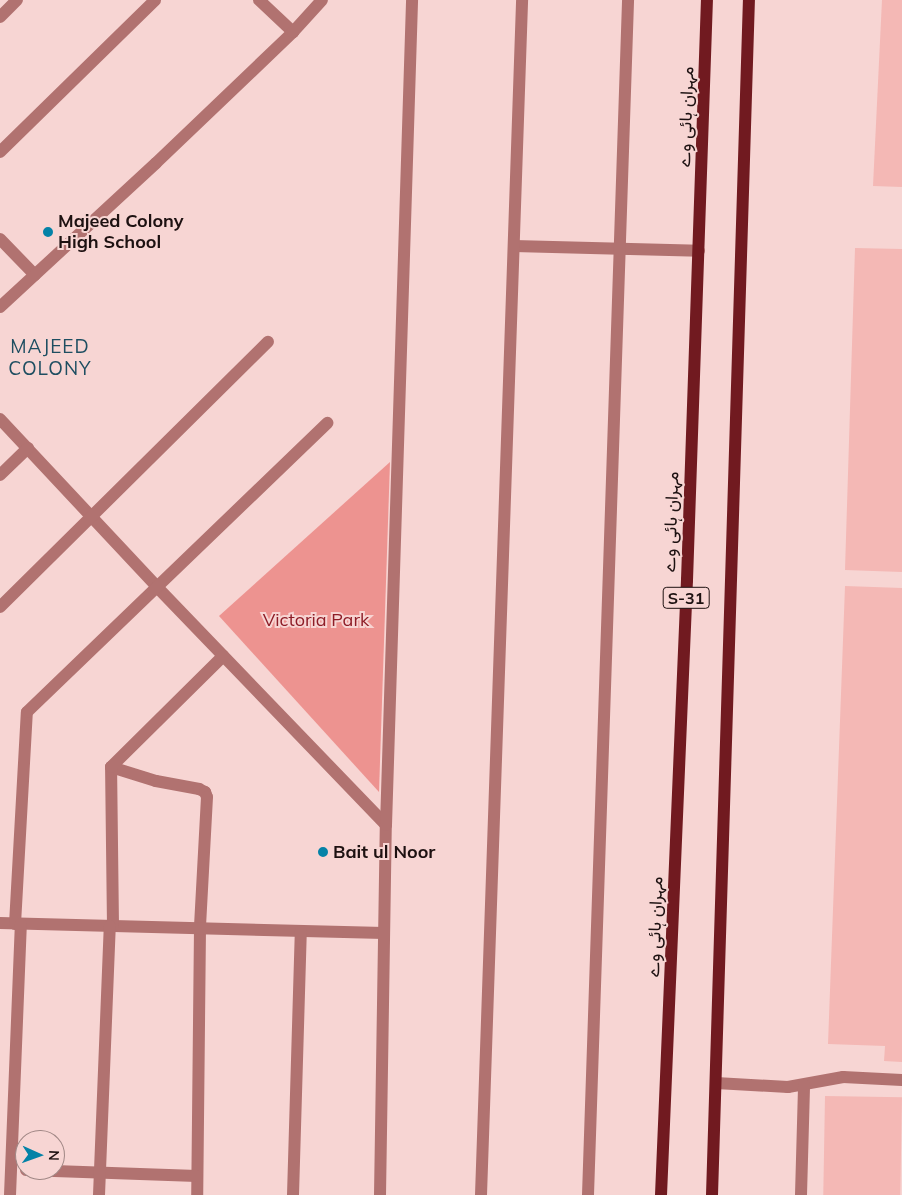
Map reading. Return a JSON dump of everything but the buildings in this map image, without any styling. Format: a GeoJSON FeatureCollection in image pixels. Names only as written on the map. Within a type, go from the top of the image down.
{"type":"FeatureCollection","features":[{"type":"Feature","properties":{"kind":"main road","name":"مہران ہائی وے"},"geometry":{"type":"LineString","coordinates":[[661,1195],[699,251],[707,0]]}},
{"type":"Feature","properties":{"kind":"main road","name":"S-31"},"geometry":{"type":"LineString","coordinates":[[712,1195],[749,0]]}},
{"type":"Feature","properties":{"kind":"street"},"geometry":{"type":"LineString","coordinates":[[0,17],[17,0]]}},
{"type":"Feature","properties":{"kind":"street"},"geometry":{"type":"LineString","coordinates":[[0,152],[155,0]]}},
{"type":"Feature","properties":{"kind":"street"},"geometry":{"type":"LineString","coordinates":[[259,0],[292,32]]}},
{"type":"Feature","properties":{"kind":"street"},"geometry":{"type":"LineString","coordinates":[[0,307],[156,163],[292,32],[322,0]]}},
{"type":"Feature","properties":{"kind":"street"},"geometry":{"type":"LineString","coordinates":[[380,1195],[386,825],[412,0]]}},
{"type":"Feature","properties":{"kind":"street"},"geometry":{"type":"LineString","coordinates":[[481,1195],[522,0]]}},
{"type":"Feature","properties":{"kind":"street"},"geometry":{"type":"LineString","coordinates":[[588,1195],[622,249],[628,0]]}},
{"type":"Feature","properties":{"kind":"street"},"geometry":{"type":"LineString","coordinates":[[0,239],[35,275]]}},
{"type":"Feature","properties":{"kind":"street"},"geometry":{"type":"LineString","coordinates":[[514,246],[699,251]]}},
{"type":"Feature","properties":{"kind":"street"},"geometry":{"type":"LineString","coordinates":[[0,607],[268,342]]}},
{"type":"Feature","properties":{"kind":"street"},"geometry":{"type":"LineString","coordinates":[[0,419],[157,587],[386,825]]}},
{"type":"Feature","properties":{"kind":"street"},"geometry":{"type":"LineString","coordinates":[[10,1195],[6,1169],[27,712],[327,423]]}},
{"type":"Feature","properties":{"kind":"street"},"geometry":{"type":"LineString","coordinates":[[0,475],[28,448]]}},
{"type":"Feature","properties":{"kind":"street"},"geometry":{"type":"LineString","coordinates":[[100,1195],[112,926],[111,767],[223,656]]}},
{"type":"Feature","properties":{"kind":"street"},"geometry":{"type":"LineString","coordinates":[[111,767],[156,781],[205,792],[207,797],[200,928],[197,1195]]}},
{"type":"Feature","properties":{"kind":"street"},"geometry":{"type":"LineString","coordinates":[[0,923],[384,933]]}},
{"type":"Feature","properties":{"kind":"street"},"geometry":{"type":"LineString","coordinates":[[293,1195],[301,931]]}},
{"type":"Feature","properties":{"kind":"street"},"geometry":{"type":"LineString","coordinates":[[716,1083],[788,1087],[842,1077],[902,1080]]}},
{"type":"Feature","properties":{"kind":"street"},"geometry":{"type":"LineString","coordinates":[[801,1195],[804,1085]]}},
{"type":"Feature","properties":{"kind":"street"},"geometry":{"type":"LineString","coordinates":[[65,1172],[197,1176]]}},
{"type":"Feature","properties":{"kind":"green space","name":"Victoria Park"},"geometry":{"type":"Polygon","coordinates":[[[390,462],[379,792],[219,616],[390,462]]]}},
{"type":"Feature","properties":{"kind":"place","name":"Majeed Colony High School"},"geometry":{"type":"Point","coordinates":[48,232]}},
{"type":"Feature","properties":{"kind":"place","name":"Bait ul Noor"},"geometry":{"type":"Point","coordinates":[323,852]}},
{"type":"Feature","properties":{"kind":"district","name":"MAJEED COLONY"},"geometry":{"type":"Point","coordinates":[50,358]}}]}
